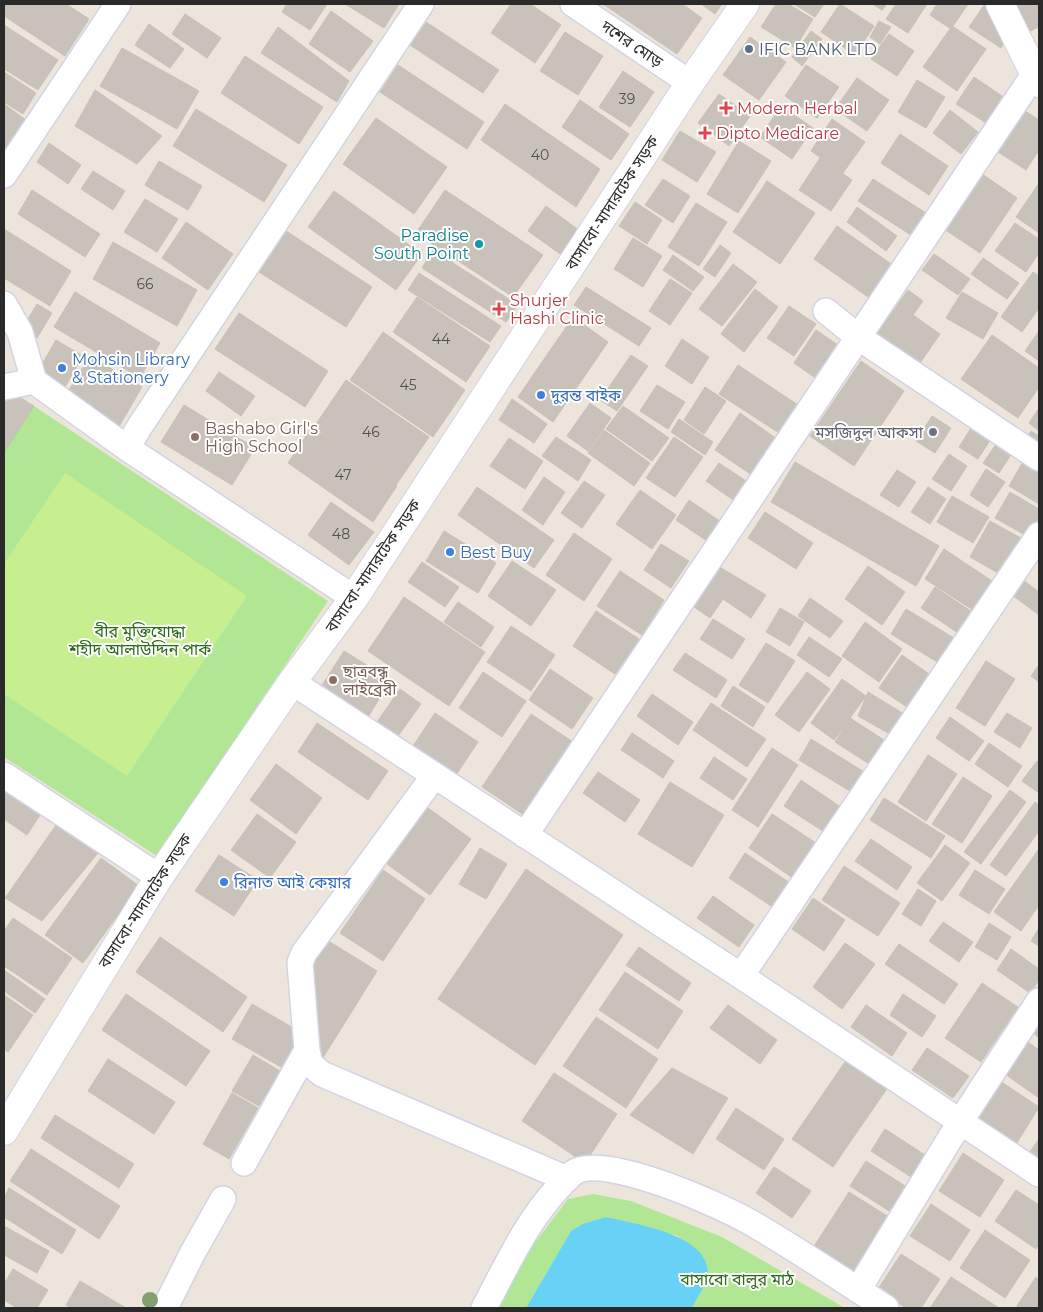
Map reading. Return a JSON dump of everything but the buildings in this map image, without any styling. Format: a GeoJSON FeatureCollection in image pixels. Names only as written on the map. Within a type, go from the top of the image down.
{"type":"FeatureCollection","features":[{"type":"Feature","properties":{"kind":"street"},"geometry":{"type":"LineString","coordinates":[[4,175],[118,4]]}},
{"type":"Feature","properties":{"kind":"street"},"geometry":{"type":"LineString","coordinates":[[127,448],[421,4]]}},
{"type":"Feature","properties":{"kind":"street","name":"দশের মোড়"},"geometry":{"type":"LineString","coordinates":[[573,4],[690,84]]}},
{"type":"Feature","properties":{"kind":"street","name":"বাসাবো-মাদারটেক সড়ক"},"geometry":{"type":"LineString","coordinates":[[4,1130],[159,876],[292,682],[354,598],[690,84],[745,4]]}},
{"type":"Feature","properties":{"kind":"street"},"geometry":{"type":"LineString","coordinates":[[525,835],[858,337],[1037,78],[1000,4]]}},
{"type":"Feature","properties":{"kind":"street"},"geometry":{"type":"LineString","coordinates":[[4,304],[20,332],[34,381],[127,448],[354,598]]}},
{"type":"Feature","properties":{"kind":"street"},"geometry":{"type":"LineString","coordinates":[[826,311],[858,337],[1039,458]]}},
{"type":"Feature","properties":{"kind":"street"},"geometry":{"type":"LineString","coordinates":[[4,387],[34,381]]}},
{"type":"Feature","properties":{"kind":"street"},"geometry":{"type":"LineString","coordinates":[[741,976],[1039,536]]}},
{"type":"Feature","properties":{"kind":"street"},"geometry":{"type":"LineString","coordinates":[[292,682],[1039,1174]]}},
{"type":"Feature","properties":{"kind":"street"},"geometry":{"type":"LineString","coordinates":[[4,775],[159,876]]}},
{"type":"Feature","properties":{"kind":"street"},"geometry":{"type":"LineString","coordinates":[[434,776],[304,953],[300,962],[307,1050],[310,1064],[322,1074],[567,1179]]}},
{"type":"Feature","properties":{"kind":"street"},"geometry":{"type":"LineString","coordinates":[[858,1290],[960,1122],[1039,1001]]}},
{"type":"Feature","properties":{"kind":"street"},"geometry":{"type":"LineString","coordinates":[[244,1162],[307,1050]]}},
{"type":"Feature","properties":{"kind":"street"},"geometry":{"type":"LineString","coordinates":[[484,1308],[528,1226],[548,1199],[574,1172],[589,1168],[627,1172],[662,1184],[753,1224],[886,1308]]}},
{"type":"Feature","properties":{"kind":"street"},"geometry":{"type":"LineString","coordinates":[[165,1308],[223,1198]]}},
{"type":"Feature","properties":{"kind":"green space","name":"বীর মুক্তিযোদ্ধা শহীদ আলাউদ্দিন পার্ক"},"geometry":{"type":"Polygon","coordinates":[[[34,406],[328,601],[157,856],[4,757],[4,452],[34,406]]]}},
{"type":"Feature","properties":{"kind":"green space"},"geometry":{"type":"Polygon","coordinates":[[[65,473],[247,596],[127,776],[4,694],[4,564],[65,473]]]}},
{"type":"Feature","properties":{"kind":"green space","name":"বাসাবো বালুর মাঠ"},"geometry":{"type":"Polygon","coordinates":[[[593,1194],[631,1201],[722,1237],[845,1308],[692,1308],[708,1275],[678,1236],[606,1217],[571,1231],[526,1308],[496,1308],[522,1260],[568,1199],[593,1194]]]}},
{"type":"Feature","properties":{"kind":"water"},"geometry":{"type":"Polygon","coordinates":[[[606,1217],[668,1233],[696,1249],[705,1260],[708,1273],[692,1308],[526,1308],[571,1231],[583,1224],[606,1217]]]}},
{"type":"Feature","properties":{"kind":"place","name":"IFIC BANK LTD"},"geometry":{"type":"Point","coordinates":[749,49]}},
{"type":"Feature","properties":{"kind":"place","name":"Modern Herbal"},"geometry":{"type":"Point","coordinates":[726,108]}},
{"type":"Feature","properties":{"kind":"place","name":"Dipto Medicare"},"geometry":{"type":"Point","coordinates":[705,133]}},
{"type":"Feature","properties":{"kind":"place","name":"Paradise South Point"},"geometry":{"type":"Point","coordinates":[479,244]}},
{"type":"Feature","properties":{"kind":"place","name":"Shurjer Hashi Clinic"},"geometry":{"type":"Point","coordinates":[499,309]}},
{"type":"Feature","properties":{"kind":"place","name":"Mohsin Library & Stationery"},"geometry":{"type":"Point","coordinates":[62,368]}},
{"type":"Feature","properties":{"kind":"place","name":"দুরন্ত বাইক"},"geometry":{"type":"Point","coordinates":[541,395]}},
{"type":"Feature","properties":{"kind":"place","name":"মসজিদুল আকসা"},"geometry":{"type":"Point","coordinates":[933,432]}},
{"type":"Feature","properties":{"kind":"place","name":"Bashabo Girl's High School"},"geometry":{"type":"Point","coordinates":[195,437]}},
{"type":"Feature","properties":{"kind":"place","name":"Best Buy"},"geometry":{"type":"Point","coordinates":[450,552]}},
{"type":"Feature","properties":{"kind":"place","name":"ছাত্রবন্ধু লাইব্রেরী"},"geometry":{"type":"Point","coordinates":[333,680]}},
{"type":"Feature","properties":{"kind":"place","name":"রিনাত আই কেয়ার"},"geometry":{"type":"Point","coordinates":[224,882]}}]}
